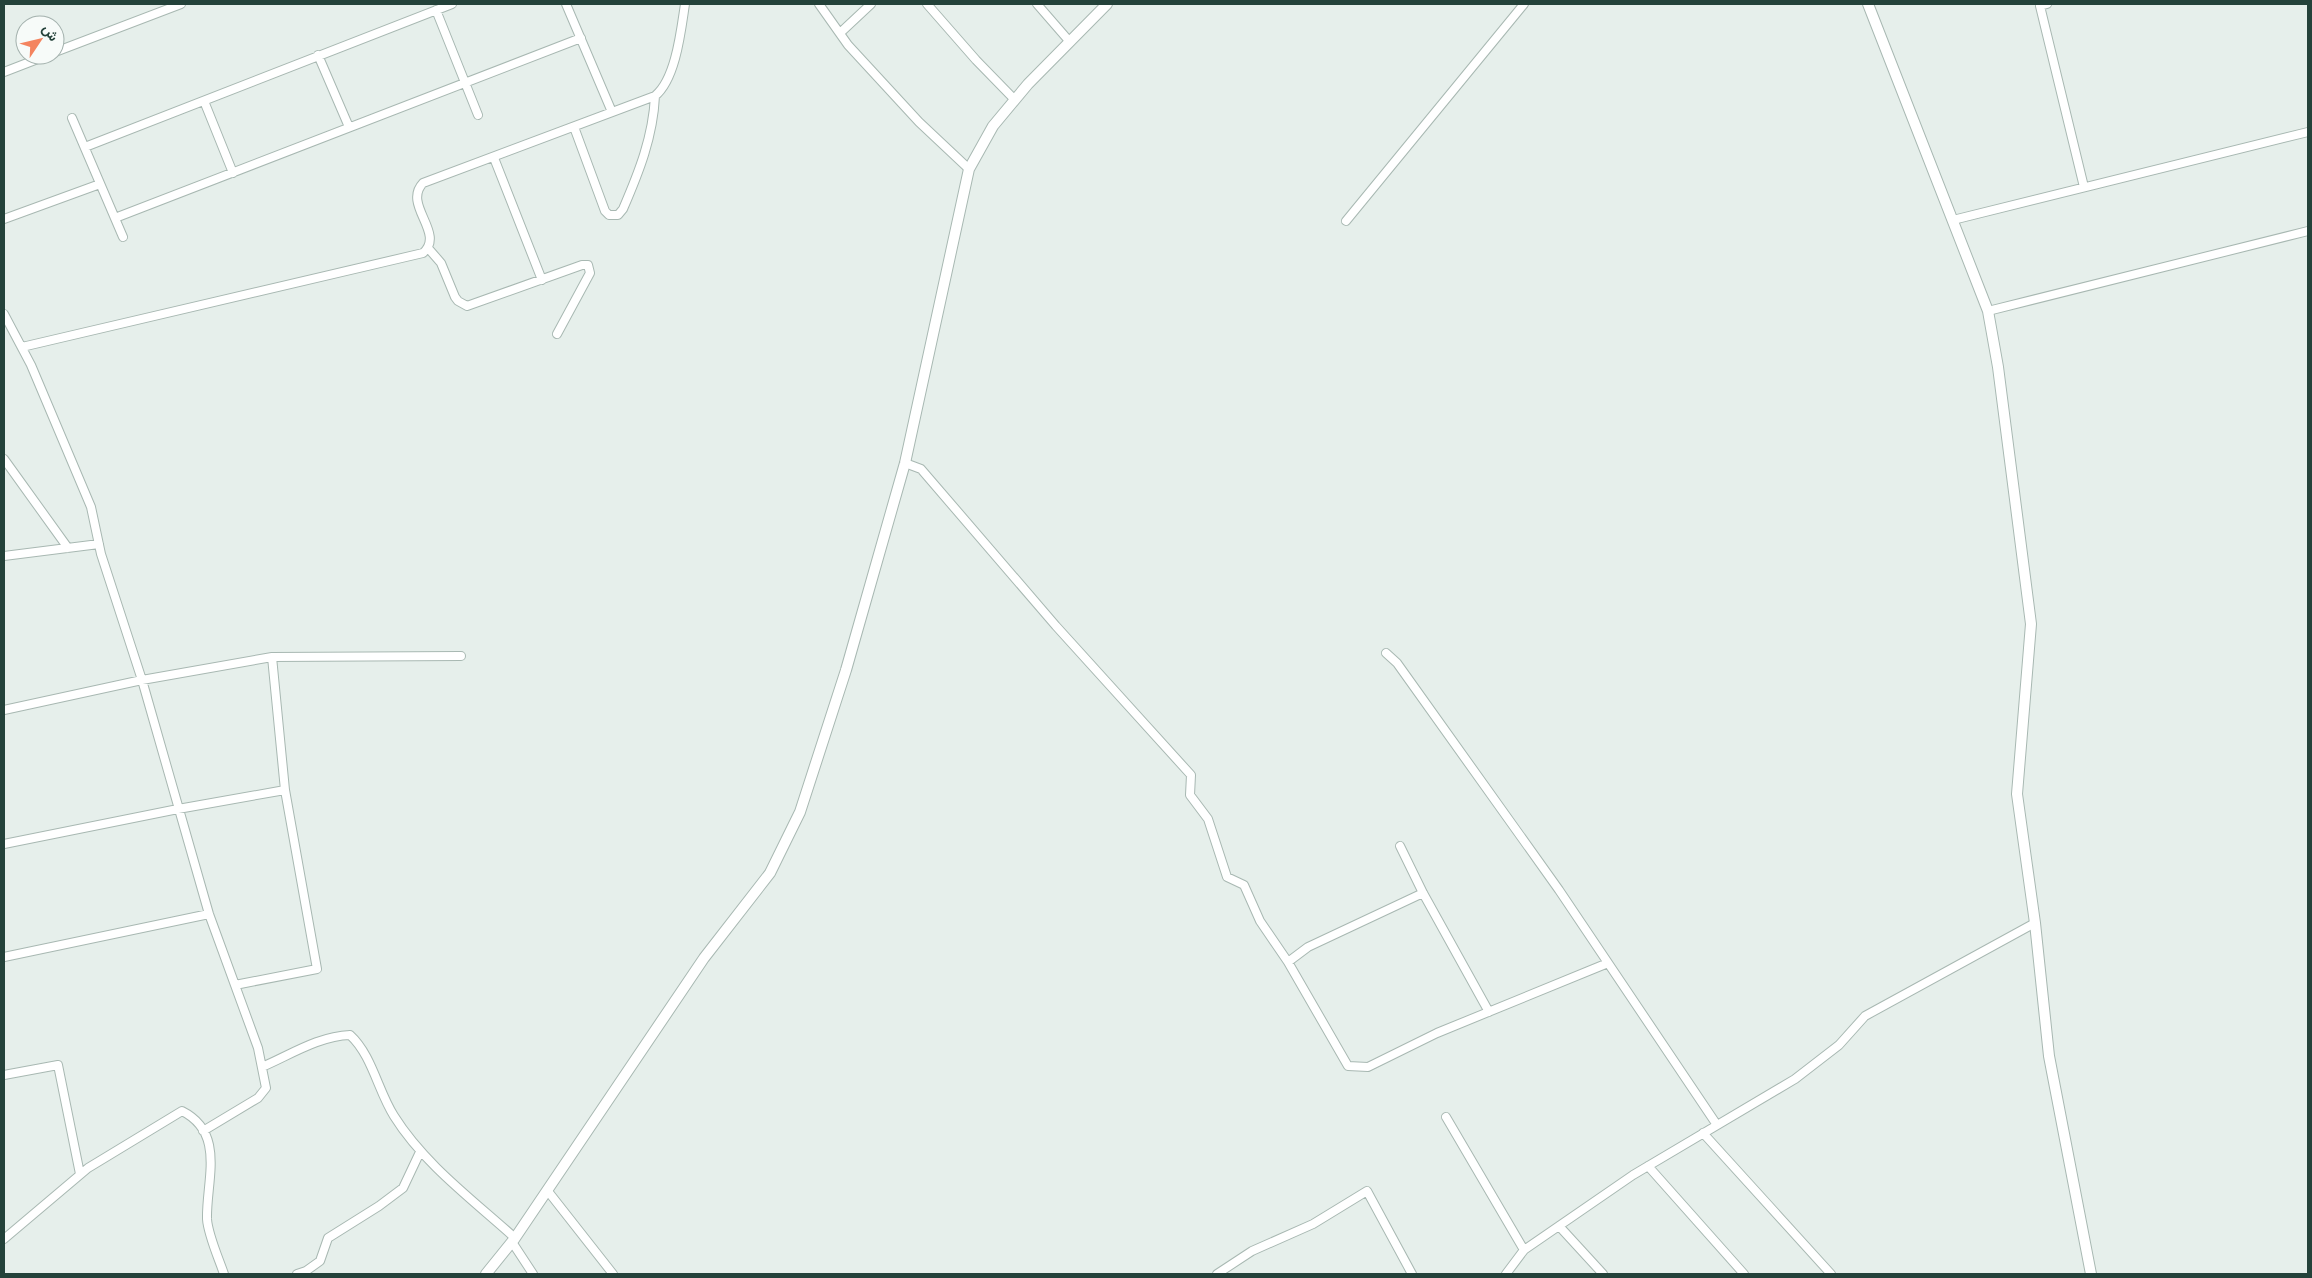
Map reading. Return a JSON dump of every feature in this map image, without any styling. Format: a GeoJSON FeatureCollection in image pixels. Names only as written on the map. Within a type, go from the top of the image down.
{"type":"FeatureCollection","features":[{"type":"Feature","properties":{"kind":"street"},"geometry":{"type":"LineString","coordinates":[[65,48],[181,4]]}},
{"type":"Feature","properties":{"kind":"street"},"geometry":{"type":"LineString","coordinates":[[85,147],[452,4]]}},
{"type":"Feature","properties":{"kind":"street"},"geometry":{"type":"LineString","coordinates":[[566,4],[612,112]]}},
{"type":"Feature","properties":{"kind":"street"},"geometry":{"type":"LineString","coordinates":[[22,347],[420,254],[428,248],[430,235],[416,200],[421,186],[427,181],[494,158],[655,96],[663,89],[668,79],[676,49],[684,4]]}},
{"type":"Feature","properties":{"kind":"street"},"geometry":{"type":"LineString","coordinates":[[819,4],[840,33],[919,122],[969,169]]}},
{"type":"Feature","properties":{"kind":"street"},"geometry":{"type":"LineString","coordinates":[[840,33],[870,4]]}},
{"type":"Feature","properties":{"kind":"street"},"geometry":{"type":"LineString","coordinates":[[927,4],[976,60],[1015,100]]}},
{"type":"Feature","properties":{"kind":"street"},"geometry":{"type":"LineString","coordinates":[[1037,4],[1070,42]]}},
{"type":"Feature","properties":{"kind":"street"},"geometry":{"type":"LineString","coordinates":[[486,1274],[514,1240],[704,958],[770,873],[782,851],[800,812],[842,686],[905,463],[969,169],[993,126],[1015,100],[1107,4]]}},
{"type":"Feature","properties":{"kind":"street"},"geometry":{"type":"LineString","coordinates":[[1346,221],[1524,4]]}},
{"type":"Feature","properties":{"kind":"street"},"geometry":{"type":"LineString","coordinates":[[1868,4],[1988,311],[1998,366],[2031,624],[2017,794],[2035,923],[2050,1056],[2091,1274]]}},
{"type":"Feature","properties":{"kind":"street"},"geometry":{"type":"LineString","coordinates":[[2047,4],[2040,6],[2084,187]]}},
{"type":"Feature","properties":{"kind":"street"},"geometry":{"type":"LineString","coordinates":[[436,10],[478,115]]}},
{"type":"Feature","properties":{"kind":"street"},"geometry":{"type":"LineString","coordinates":[[115,218],[581,38]]}},
{"type":"Feature","properties":{"kind":"street"},"geometry":{"type":"LineString","coordinates":[[318,55],[349,127]]}},
{"type":"Feature","properties":{"kind":"street"},"geometry":{"type":"LineString","coordinates":[[4,72],[22,65]]}},
{"type":"Feature","properties":{"kind":"street"},"geometry":{"type":"LineString","coordinates":[[574,127],[605,210],[609,214],[618,215],[626,202],[647,147],[654,119],[655,96]]}},
{"type":"Feature","properties":{"kind":"street"},"geometry":{"type":"LineString","coordinates":[[204,101],[233,173]]}},
{"type":"Feature","properties":{"kind":"street"},"geometry":{"type":"LineString","coordinates":[[72,118],[123,237]]}},
{"type":"Feature","properties":{"kind":"street"},"geometry":{"type":"LineString","coordinates":[[1953,220],[2308,132]]}},
{"type":"Feature","properties":{"kind":"street"},"geometry":{"type":"LineString","coordinates":[[494,158],[542,280]]}},
{"type":"Feature","properties":{"kind":"street"},"geometry":{"type":"LineString","coordinates":[[4,219],[100,184]]}},
{"type":"Feature","properties":{"kind":"street"},"geometry":{"type":"LineString","coordinates":[[1988,311],[2308,231]]}},
{"type":"Feature","properties":{"kind":"street"},"geometry":{"type":"LineString","coordinates":[[428,248],[441,264],[455,297],[462,304],[472,306],[586,264],[590,268],[557,334]]}},
{"type":"Feature","properties":{"kind":"street"},"geometry":{"type":"LineString","coordinates":[[4,314],[22,347],[91,507],[99,544],[142,680],[209,914],[258,1048],[266,1088],[258,1098],[203,1131]]}},
{"type":"Feature","properties":{"kind":"street"},"geometry":{"type":"LineString","coordinates":[[4,459],[68,548]]}},
{"type":"Feature","properties":{"kind":"street"},"geometry":{"type":"LineString","coordinates":[[905,463],[922,469],[1056,626],[1191,775],[1190,795],[1208,819],[1227,877],[1244,885],[1260,921],[1288,962],[1348,1066],[1368,1067],[1437,1033],[1608,964]]}},
{"type":"Feature","properties":{"kind":"street"},"geometry":{"type":"LineString","coordinates":[[4,556],[99,544]]}},
{"type":"Feature","properties":{"kind":"street"},"geometry":{"type":"LineString","coordinates":[[1386,652],[1398,662],[1559,890],[1717,1125]]}},
{"type":"Feature","properties":{"kind":"street"},"geometry":{"type":"LineString","coordinates":[[4,710],[142,680],[272,657],[461,656]]}},
{"type":"Feature","properties":{"kind":"street"},"geometry":{"type":"LineString","coordinates":[[235,985],[316,969],[285,790],[272,657]]}},
{"type":"Feature","properties":{"kind":"street"},"geometry":{"type":"LineString","coordinates":[[4,844],[178,809],[285,790]]}},
{"type":"Feature","properties":{"kind":"street"},"geometry":{"type":"LineString","coordinates":[[1400,846],[1423,893],[1489,1012]]}},
{"type":"Feature","properties":{"kind":"street"},"geometry":{"type":"LineString","coordinates":[[1288,962],[1308,947],[1423,893]]}},
{"type":"Feature","properties":{"kind":"street"},"geometry":{"type":"LineString","coordinates":[[4,957],[209,914]]}},
{"type":"Feature","properties":{"kind":"street"},"geometry":{"type":"LineString","coordinates":[[1506,1274],[1524,1250],[1559,1226],[1648,1166],[1795,1079],[1839,1046],[1865,1016],[2035,923]]}},
{"type":"Feature","properties":{"kind":"street"},"geometry":{"type":"LineString","coordinates":[[262,1067],[321,1040],[350,1035],[361,1048],[394,1115],[420,1152],[514,1240],[533,1274]]}},
{"type":"Feature","properties":{"kind":"street"},"geometry":{"type":"LineString","coordinates":[[4,1075],[58,1065],[80,1174]]}},
{"type":"Feature","properties":{"kind":"street"},"geometry":{"type":"LineString","coordinates":[[4,1239],[80,1174],[182,1111],[192,1116],[203,1131],[212,1158],[207,1220],[224,1274]]}},
{"type":"Feature","properties":{"kind":"street"},"geometry":{"type":"LineString","coordinates":[[1446,1117],[1524,1250]]}},
{"type":"Feature","properties":{"kind":"street"},"geometry":{"type":"LineString","coordinates":[[1703,1133],[1830,1274]]}},
{"type":"Feature","properties":{"kind":"street"},"geometry":{"type":"LineString","coordinates":[[297,1274],[306,1271],[320,1261],[328,1238],[379,1206],[403,1188],[420,1152]]}},
{"type":"Feature","properties":{"kind":"street"},"geometry":{"type":"LineString","coordinates":[[1648,1166],[1742,1274]]}},
{"type":"Feature","properties":{"kind":"street"},"geometry":{"type":"LineString","coordinates":[[547,1190],[613,1274]]}},
{"type":"Feature","properties":{"kind":"street"},"geometry":{"type":"LineString","coordinates":[[1218,1274],[1252,1251],[1313,1224],[1366,1191],[1412,1274]]}},
{"type":"Feature","properties":{"kind":"street"},"geometry":{"type":"LineString","coordinates":[[1559,1226],[1603,1274]]}}]}
